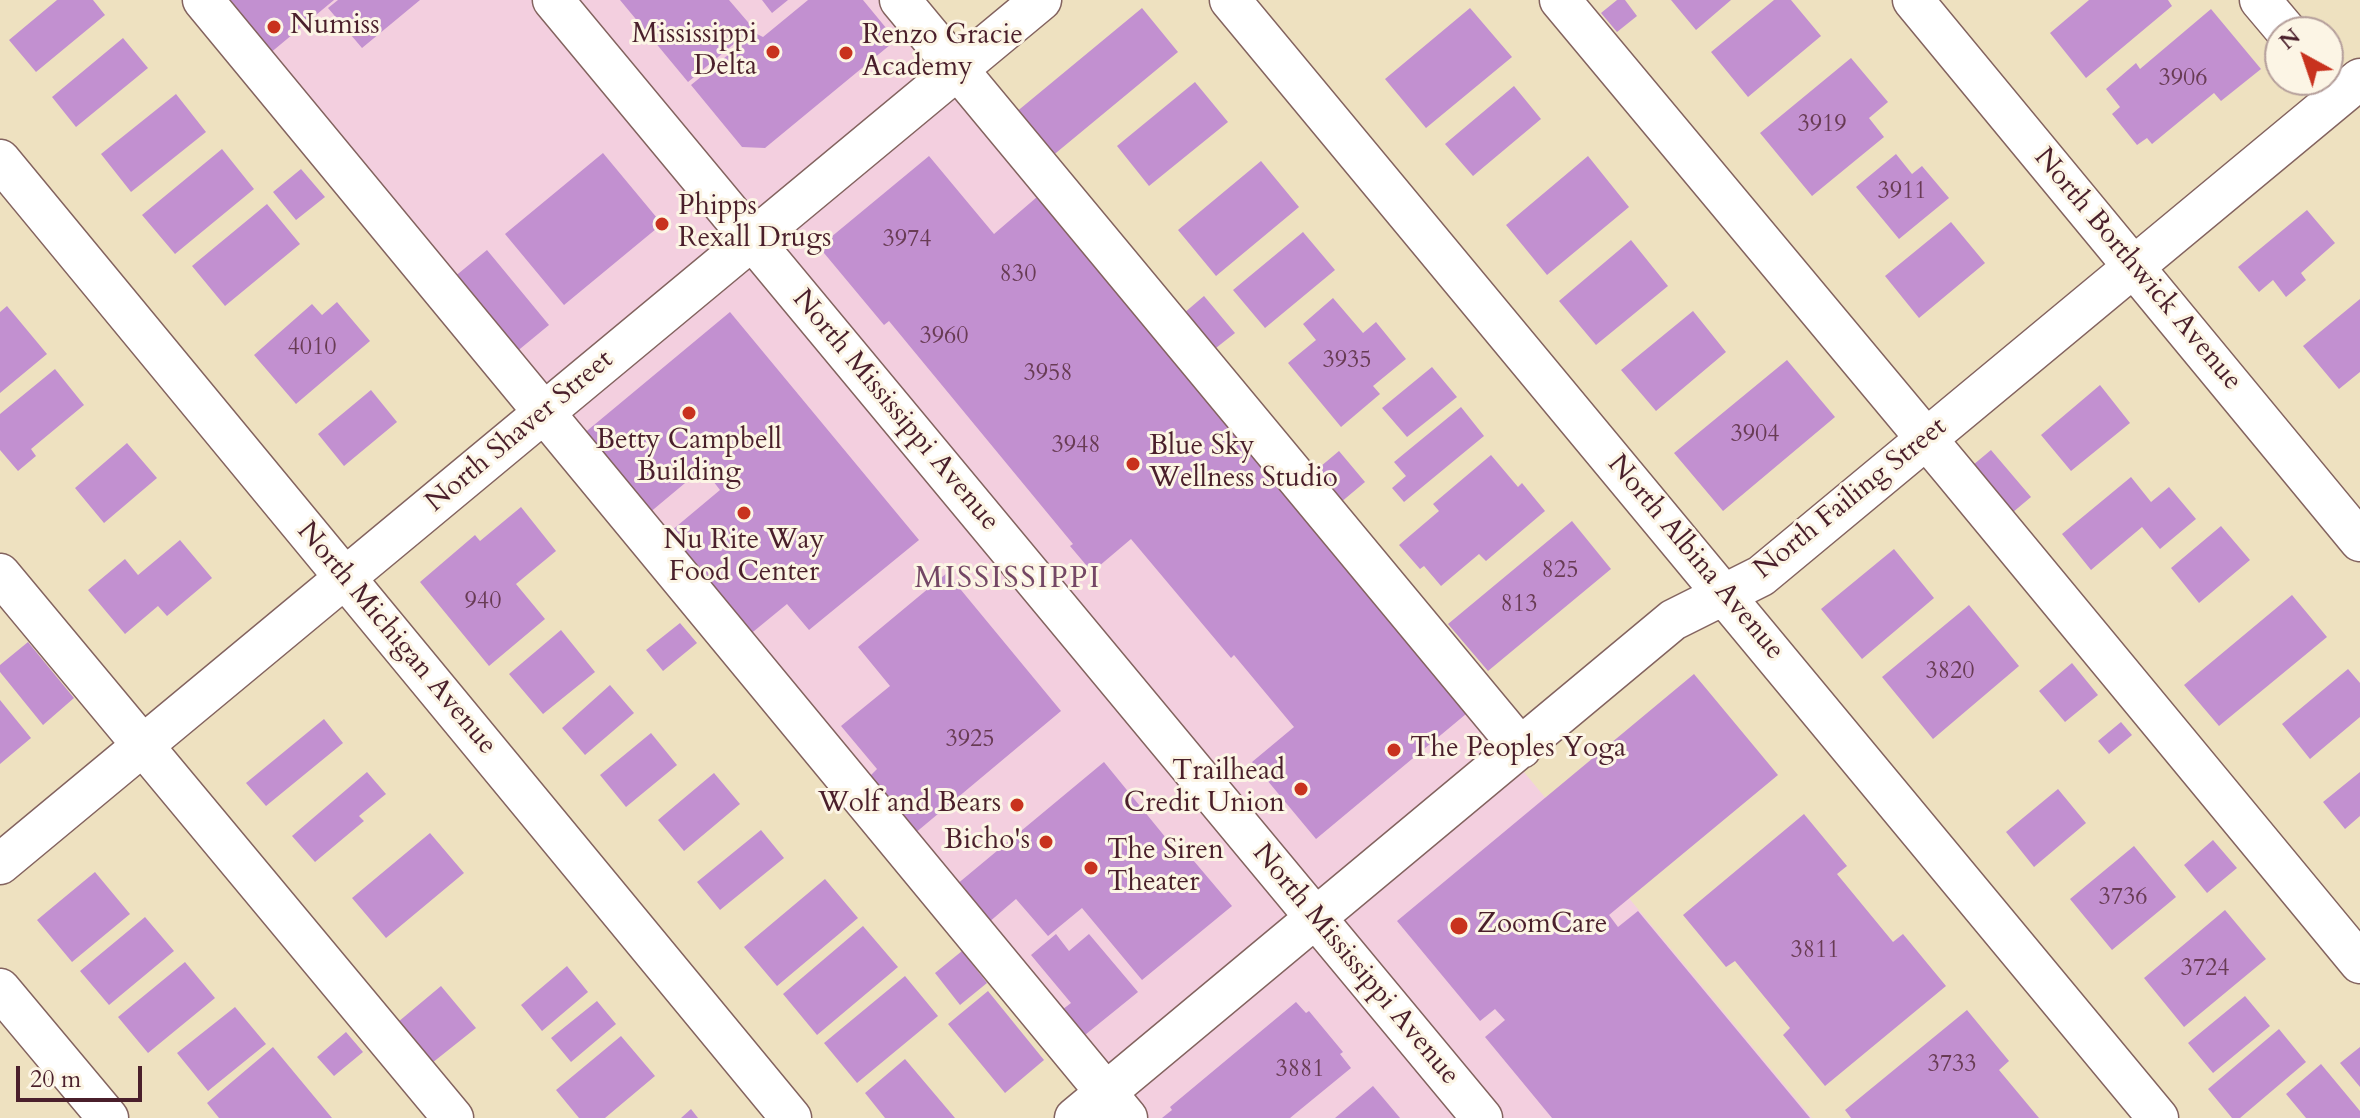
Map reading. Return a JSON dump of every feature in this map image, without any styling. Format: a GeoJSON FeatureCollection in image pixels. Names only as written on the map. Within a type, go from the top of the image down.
{"type":"FeatureCollection","features":[{"type":"Feature","properties":{"kind":"street"},"geometry":{"type":"LineString","coordinates":[[203,0],[1116,1105]]}},
{"type":"Feature","properties":{"kind":"street","name":"North Mississippi Avenue"},"geometry":{"type":"LineString","coordinates":[[553,0],[1482,1118]]}},
{"type":"Feature","properties":{"kind":"street"},"geometry":{"type":"LineString","coordinates":[[900,0],[1521,748]]}},
{"type":"Feature","properties":{"kind":"street","name":"North Albina Avenue"},"geometry":{"type":"LineString","coordinates":[[1230,0],[2158,1118]]}},
{"type":"Feature","properties":{"kind":"street"},"geometry":{"type":"LineString","coordinates":[[1560,0],[1927,438],[2360,963]]}},
{"type":"Feature","properties":{"kind":"street","name":"North Borthwick Avenue"},"geometry":{"type":"LineString","coordinates":[[1913,0],[2360,541]]}},
{"type":"Feature","properties":{"kind":"street"},"geometry":{"type":"LineString","coordinates":[[2260,0],[2274,16]]}},
{"type":"Feature","properties":{"kind":"street","name":"North Shaver Street"},"geometry":{"type":"LineString","coordinates":[[0,864],[958,69],[1024,5]]}},
{"type":"Feature","properties":{"kind":"street","name":"North Failing Street"},"geometry":{"type":"LineString","coordinates":[[1075,1118],[1116,1105],[1316,918],[1673,620],[1761,576],[2134,266],[2347,94]]}},
{"type":"Feature","properties":{"kind":"street","name":"North Michigan Avenue"},"geometry":{"type":"LineString","coordinates":[[0,160],[791,1118]]}},
{"type":"Feature","properties":{"kind":"street"},"geometry":{"type":"LineString","coordinates":[[0,574],[453,1118]]}},
{"type":"Feature","properties":{"kind":"street"},"geometry":{"type":"LineString","coordinates":[[0,989],[108,1118]]}},
{"type":"Feature","properties":{"kind":"shaded area"},"geometry":{"type":"Polygon","coordinates":[[[219,0],[881,0],[1812,1118],[1146,1118],[219,0]]]}},
{"type":"Feature","properties":{"kind":"building"},"geometry":{"type":"Polygon","coordinates":[[[57,0],[93,0],[105,15],[36,72],[9,40],[57,0]]]}},
{"type":"Feature","properties":{"kind":"building","name":"Numiss"},"geometry":{"type":"Polygon","coordinates":[[[224,0],[334,0],[269,54],[224,0]]]}},
{"type":"Feature","properties":{"kind":"building"},"geometry":{"type":"Polygon","coordinates":[[[338,0],[420,0],[362,48],[328,8],[338,0]]]}},
{"type":"Feature","properties":{"kind":"building"},"geometry":{"type":"Polygon","coordinates":[[[620,0],[729,0],[753,28],[688,82],[620,0]]]}},
{"type":"Feature","properties":{"kind":"building"},"geometry":{"type":"Polygon","coordinates":[[[762,0],[788,0],[772,13],[762,0]]]}},
{"type":"Feature","properties":{"kind":"building"},"geometry":{"type":"Polygon","coordinates":[[[808,0],[863,0],[896,40],[765,148],[742,147],[691,85],[755,33],[763,37],[808,0]]]}},
{"type":"Feature","properties":{"kind":"building"},"geometry":{"type":"Polygon","coordinates":[[[1617,0],[1625,0],[1637,16],[1617,32],[1601,13],[1617,0]]]}},
{"type":"Feature","properties":{"kind":"building"},"geometry":{"type":"Polygon","coordinates":[[[1671,0],[1731,0],[1696,30],[1671,0]]]}},
{"type":"Feature","properties":{"kind":"building"},"geometry":{"type":"Polygon","coordinates":[[[1774,0],[1791,0],[1821,36],[1748,97],[1711,52],[1774,0]]]}},
{"type":"Feature","properties":{"kind":"building"},"geometry":{"type":"Polygon","coordinates":[[[2089,0],[2168,0],[2172,6],[2086,78],[2050,33],[2089,0]]]}},
{"type":"Feature","properties":{"kind":"building"},"geometry":{"type":"Polygon","coordinates":[[[1142,8],[1178,52],[1045,162],[1009,118],[1142,8]]]}},
{"type":"Feature","properties":{"kind":"building"},"geometry":{"type":"Polygon","coordinates":[[[1470,8],[1512,57],[1426,128],[1385,79],[1470,8]]]}},
{"type":"Feature","properties":{"kind":"building"},"geometry":{"type":"Polygon","coordinates":[[[2211,9],[2261,69],[2221,101],[2214,93],[2152,144],[2147,138],[2137,145],[2112,114],[2120,107],[2106,89],[2136,63],[2140,69],[2211,9]]]}},
{"type":"Feature","properties":{"kind":"building"},"geometry":{"type":"Polygon","coordinates":[[[123,38],[148,68],[76,127],[52,97],[123,38]]]}},
{"type":"Feature","properties":{"kind":"building"},"geometry":{"type":"Polygon","coordinates":[[[1851,58],[1888,102],[1869,118],[1884,137],[1812,196],[1760,133],[1851,58]]]}},
{"type":"Feature","properties":{"kind":"building"},"geometry":{"type":"Polygon","coordinates":[[[1195,82],[1228,122],[1149,186],[1117,146],[1195,82]]]}},
{"type":"Feature","properties":{"kind":"building"},"geometry":{"type":"Polygon","coordinates":[[[1514,86],[1541,119],[1473,176],[1445,144],[1514,86]]]}},
{"type":"Feature","properties":{"kind":"building"},"geometry":{"type":"Polygon","coordinates":[[[176,94],[206,132],[131,192],[101,154],[176,94]]]}},
{"type":"Feature","properties":{"kind":"building"},"geometry":{"type":"Polygon","coordinates":[[[222,149],[254,189],[175,254],[142,215],[222,149]]]}},
{"type":"Feature","properties":{"kind":"building"},"geometry":{"type":"Polygon","coordinates":[[[603,153],[662,224],[564,305],[505,234],[603,153]]]}},
{"type":"Feature","properties":{"kind":"building"},"geometry":{"type":"Polygon","coordinates":[[[1896,154],[1912,174],[1922,166],[1949,198],[1899,239],[1856,187],[1896,154]]]}},
{"type":"Feature","properties":{"kind":"building"},"geometry":{"type":"Polygon","coordinates":[[[929,156],[994,234],[1037,197],[1466,714],[1316,839],[1252,762],[1294,727],[1234,655],[1231,658],[1131,539],[1092,572],[1070,546],[1073,544],[889,321],[884,325],[819,247],[929,156]]]}},
{"type":"Feature","properties":{"kind":"building"},"geometry":{"type":"Polygon","coordinates":[[[1588,156],[1629,207],[1547,275],[1506,225],[1588,156]]]}},
{"type":"Feature","properties":{"kind":"building"},"geometry":{"type":"Polygon","coordinates":[[[1261,161],[1299,207],[1216,276],[1178,230],[1261,161]]]}},
{"type":"Feature","properties":{"kind":"building"},"geometry":{"type":"Polygon","coordinates":[[[301,169],[325,197],[296,220],[273,192],[301,169]]]}},
{"type":"Feature","properties":{"kind":"building"},"geometry":{"type":"Polygon","coordinates":[[[267,204],[300,244],[225,306],[192,266],[267,204]]]}},
{"type":"Feature","properties":{"kind":"building"},"geometry":{"type":"Polygon","coordinates":[[[2307,210],[2335,243],[2301,273],[2306,280],[2286,297],[2273,280],[2259,292],[2238,267],[2307,210]]]}},
{"type":"Feature","properties":{"kind":"building"},"geometry":{"type":"Polygon","coordinates":[[[1951,222],[1985,263],[1919,318],[1885,276],[1951,222]]]}},
{"type":"Feature","properties":{"kind":"building"},"geometry":{"type":"Polygon","coordinates":[[[1303,232],[1335,270],[1265,328],[1233,290],[1303,232]]]}},
{"type":"Feature","properties":{"kind":"building"},"geometry":{"type":"Polygon","coordinates":[[[1631,240],[1668,286],[1596,345],[1559,301],[1631,240]]]}},
{"type":"Feature","properties":{"kind":"building"},"geometry":{"type":"Polygon","coordinates":[[[487,250],[549,325],[515,353],[453,278],[487,250]]]}},
{"type":"Feature","properties":{"kind":"building"},"geometry":{"type":"Polygon","coordinates":[[[1204,296],[1235,333],[1207,355],[1177,319],[1204,296]]]}},
{"type":"Feature","properties":{"kind":"building"},"geometry":{"type":"Polygon","coordinates":[[[1333,298],[1363,333],[1376,322],[1406,359],[1373,386],[1380,394],[1341,427],[1288,363],[1316,340],[1303,324],[1333,298]]]}},
{"type":"Feature","properties":{"kind":"building"},"geometry":{"type":"Polygon","coordinates":[[[2360,299],[2360,372],[2339,389],[2303,346],[2360,299]]]}},
{"type":"Feature","properties":{"kind":"building"},"geometry":{"type":"Polygon","coordinates":[[[337,302],[370,341],[296,404],[254,355],[312,304],[322,315],[337,302]]]}},
{"type":"Feature","properties":{"kind":"building"},"geometry":{"type":"Polygon","coordinates":[[[7,306],[47,354],[0,393],[0,312],[7,306]]]}},
{"type":"Feature","properties":{"kind":"building"},"geometry":{"type":"Polygon","coordinates":[[[1693,311],[1726,352],[1656,411],[1621,370],[1693,311]]]}},
{"type":"Feature","properties":{"kind":"building"},"geometry":{"type":"Polygon","coordinates":[[[730,312],[919,540],[809,630],[787,604],[748,636],[665,536],[720,490],[703,468],[648,514],[582,435],[730,312]]]}},
{"type":"Feature","properties":{"kind":"building"},"geometry":{"type":"Polygon","coordinates":[[[1787,360],[1835,417],[1723,511],[1674,453],[1787,360]]]}},
{"type":"Feature","properties":{"kind":"building"},"geometry":{"type":"Polygon","coordinates":[[[1432,367],[1457,397],[1407,437],[1382,408],[1432,367]]]}},
{"type":"Feature","properties":{"kind":"building"},"geometry":{"type":"Polygon","coordinates":[[[55,369],[84,405],[31,449],[36,456],[18,471],[0,450],[0,414],[55,369]]]}},
{"type":"Feature","properties":{"kind":"building"},"geometry":{"type":"Polygon","coordinates":[[[2100,385],[2130,423],[2071,471],[2041,435],[2100,385]]]}},
{"type":"Feature","properties":{"kind":"building"},"geometry":{"type":"Polygon","coordinates":[[[371,390],[397,422],[344,466],[318,434],[371,390]]]}},
{"type":"Feature","properties":{"kind":"building"},"geometry":{"type":"Polygon","coordinates":[[[1461,407],[1484,436],[1404,502],[1392,488],[1406,476],[1394,462],[1461,407]]]}},
{"type":"Feature","properties":{"kind":"building"},"geometry":{"type":"Polygon","coordinates":[[[127,443],[157,478],[104,523],[75,488],[127,443]]]}},
{"type":"Feature","properties":{"kind":"building"},"geometry":{"type":"Polygon","coordinates":[[[1991,450],[2031,497],[2000,523],[1961,475],[1991,450]]]}},
{"type":"Feature","properties":{"kind":"building"},"geometry":{"type":"Polygon","coordinates":[[[1339,451],[1365,482],[1340,503],[1314,472],[1339,451]]]}},
{"type":"Feature","properties":{"kind":"building"},"geometry":{"type":"Polygon","coordinates":[[[1491,455],[1518,487],[1522,483],[1545,511],[1486,561],[1479,554],[1441,586],[1424,566],[1420,569],[1399,545],[1439,511],[1433,504],[1491,455]]]}},
{"type":"Feature","properties":{"kind":"building"},"geometry":{"type":"Polygon","coordinates":[[[2131,477],[2151,502],[2169,487],[2196,519],[2160,549],[2142,527],[2091,570],[2062,534],[2131,477]]]}},
{"type":"Feature","properties":{"kind":"building"},"geometry":{"type":"Polygon","coordinates":[[[521,507],[556,551],[516,584],[545,619],[489,666],[420,582],[475,535],[480,541],[521,507]]]}},
{"type":"Feature","properties":{"kind":"building"},"geometry":{"type":"Polygon","coordinates":[[[1572,521],[1611,569],[1488,671],[1448,624],[1572,521]]]}},
{"type":"Feature","properties":{"kind":"building"},"geometry":{"type":"Polygon","coordinates":[[[2221,526],[2250,560],[2199,603],[2171,568],[2221,526]]]}},
{"type":"Feature","properties":{"kind":"building"},"geometry":{"type":"Polygon","coordinates":[[[180,540],[212,578],[167,616],[158,606],[125,634],[88,590],[125,559],[138,575],[180,540]]]}},
{"type":"Feature","properties":{"kind":"building"},"geometry":{"type":"Polygon","coordinates":[[[1894,549],[1934,598],[1862,659],[1821,609],[1894,549]]]}},
{"type":"Feature","properties":{"kind":"building"},"geometry":{"type":"Polygon","coordinates":[[[947,573],[1061,711],[914,834],[868,778],[877,769],[841,726],[890,686],[858,647],[947,573]]]}},
{"type":"Feature","properties":{"kind":"building"},"geometry":{"type":"Polygon","coordinates":[[[2292,595],[2327,637],[2219,726],[2184,685],[2292,595]]]}},
{"type":"Feature","properties":{"kind":"building"},"geometry":{"type":"Polygon","coordinates":[[[1969,605],[2019,666],[1933,739],[1882,677],[1969,605]]]}},
{"type":"Feature","properties":{"kind":"building"},"geometry":{"type":"Polygon","coordinates":[[[680,623],[697,643],[663,671],[646,650],[680,623]]]}},
{"type":"Feature","properties":{"kind":"building"},"geometry":{"type":"Polygon","coordinates":[[[561,630],[595,672],[543,714],[509,674],[561,630]]]}},
{"type":"Feature","properties":{"kind":"building"},"geometry":{"type":"Polygon","coordinates":[[[28,642],[74,698],[43,725],[0,672],[0,665],[28,642]]]}},
{"type":"Feature","properties":{"kind":"building"},"geometry":{"type":"Polygon","coordinates":[[[2072,663],[2098,695],[2065,722],[2039,691],[2072,663]]]}},
{"type":"Feature","properties":{"kind":"building"},"geometry":{"type":"Polygon","coordinates":[[[2348,669],[2360,683],[2360,717],[2310,759],[2282,724],[2348,669]]]}},
{"type":"Feature","properties":{"kind":"building"},"geometry":{"type":"Polygon","coordinates":[[[1694,674],[1778,775],[1609,915],[1618,927],[1638,911],[1810,1118],[1552,1118],[1485,1037],[1505,1020],[1495,1009],[1480,1021],[1397,921],[1694,674]]]}},
{"type":"Feature","properties":{"kind":"building"},"geometry":{"type":"Polygon","coordinates":[[[610,685],[634,713],[585,755],[562,728],[610,685]]]}},
{"type":"Feature","properties":{"kind":"building"},"geometry":{"type":"Polygon","coordinates":[[[0,700],[31,738],[0,764],[0,700]]]}},
{"type":"Feature","properties":{"kind":"building"},"geometry":{"type":"Polygon","coordinates":[[[324,719],[343,743],[266,806],[246,783],[324,719]]]}},
{"type":"Feature","properties":{"kind":"building"},"geometry":{"type":"Polygon","coordinates":[[[2121,722],[2132,735],[2109,754],[2098,741],[2121,722]]]}},
{"type":"Feature","properties":{"kind":"building"},"geometry":{"type":"Polygon","coordinates":[[[651,733],[677,765],[626,807],[600,775],[651,733]]]}},
{"type":"Feature","properties":{"kind":"building"},"geometry":{"type":"Polygon","coordinates":[[[1104,762],[1166,838],[1171,834],[1232,906],[1142,980],[1082,908],[1048,936],[1016,899],[988,923],[956,885],[1104,762]]]}},
{"type":"Feature","properties":{"kind":"building"},"geometry":{"type":"Polygon","coordinates":[[[367,772],[386,794],[359,816],[364,821],[315,862],[292,836],[367,772]]]}},
{"type":"Feature","properties":{"kind":"building"},"geometry":{"type":"Polygon","coordinates":[[[2360,772],[2360,816],[2345,829],[2323,802],[2360,772]]]}},
{"type":"Feature","properties":{"kind":"building"},"geometry":{"type":"Polygon","coordinates":[[[714,773],[740,804],[684,851],[658,820],[714,773]]]}},
{"type":"Feature","properties":{"kind":"building"},"geometry":{"type":"Polygon","coordinates":[[[2058,789],[2086,823],[2034,867],[2006,832],[2058,789]]]}},
{"type":"Feature","properties":{"kind":"building"},"geometry":{"type":"Polygon","coordinates":[[[1804,814],[1847,866],[1837,874],[1893,942],[1903,934],[1946,986],[1825,1086],[1783,1035],[1790,1028],[1735,961],[1726,967],[1683,915],[1804,814]]]}},
{"type":"Feature","properties":{"kind":"building"},"geometry":{"type":"Polygon","coordinates":[[[761,830],[784,858],[720,910],[697,882],[761,830]]]}},
{"type":"Feature","properties":{"kind":"building"},"geometry":{"type":"Polygon","coordinates":[[[430,833],[464,873],[386,938],[352,898],[430,833]]]}},
{"type":"Feature","properties":{"kind":"building"},"geometry":{"type":"Polygon","coordinates":[[[2213,840],[2237,868],[2207,893],[2184,865],[2213,840]]]}},
{"type":"Feature","properties":{"kind":"building"},"geometry":{"type":"Polygon","coordinates":[[[2134,846],[2176,897],[2112,950],[2070,899],[2134,846]]]}},
{"type":"Feature","properties":{"kind":"building"},"geometry":{"type":"Polygon","coordinates":[[[95,872],[130,914],[72,962],[37,920],[95,872]]]}},
{"type":"Feature","properties":{"kind":"building"},"geometry":{"type":"Polygon","coordinates":[[[825,879],[858,918],[777,986],[744,947],[825,879]]]}},
{"type":"Feature","properties":{"kind":"building"},"geometry":{"type":"Polygon","coordinates":[[[2225,910],[2266,959],[2184,1027],[2144,978],[2225,910]]]}},
{"type":"Feature","properties":{"kind":"building"},"geometry":{"type":"Polygon","coordinates":[[[145,917],[174,951],[109,1005],[80,971],[145,917]]]}},
{"type":"Feature","properties":{"kind":"building"},"geometry":{"type":"Polygon","coordinates":[[[863,926],[898,967],[817,1035],[783,994],[863,926]]]}},
{"type":"Feature","properties":{"kind":"building"},"geometry":{"type":"Polygon","coordinates":[[[1056,934],[1069,951],[1089,934],[1138,992],[1080,1039],[1058,1013],[1071,1003],[1031,955],[1056,934]]]}},
{"type":"Feature","properties":{"kind":"building"},"geometry":{"type":"Polygon","coordinates":[[[962,951],[987,983],[960,1005],[935,973],[962,951]]]}},
{"type":"Feature","properties":{"kind":"building"},"geometry":{"type":"Polygon","coordinates":[[[185,962],[215,998],[148,1053],[118,1017],[185,962]]]}},
{"type":"Feature","properties":{"kind":"building"},"geometry":{"type":"Polygon","coordinates":[[[567,966],[588,992],[542,1031],[521,1005],[567,966]]]}},
{"type":"Feature","properties":{"kind":"building"},"geometry":{"type":"Polygon","coordinates":[[[905,976],[938,1016],[857,1083],[824,1043],[905,976]]]}},
{"type":"Feature","properties":{"kind":"building"},"geometry":{"type":"Polygon","coordinates":[[[441,986],[476,1028],[432,1063],[398,1022],[441,986]]]}},
{"type":"Feature","properties":{"kind":"building"},"geometry":{"type":"Polygon","coordinates":[[[988,991],[1044,1060],[1005,1093],[948,1024],[988,991]]]}},
{"type":"Feature","properties":{"kind":"building"},"geometry":{"type":"Polygon","coordinates":[[[2245,996],[2270,1026],[2213,1073],[2188,1043],[2245,996]]]}},
{"type":"Feature","properties":{"kind":"building"},"geometry":{"type":"Polygon","coordinates":[[[597,1001],[616,1024],[571,1062],[551,1038],[597,1001]]]}},
{"type":"Feature","properties":{"kind":"building"},"geometry":{"type":"Polygon","coordinates":[[[1296,1002],[1306,1013],[1309,1011],[1343,1052],[1340,1054],[1351,1068],[1290,1118],[1162,1118],[1172,1110],[1170,1107],[1296,1002]]]}},
{"type":"Feature","properties":{"kind":"building"},"geometry":{"type":"Polygon","coordinates":[[[235,1007],[266,1044],[208,1091],[177,1053],[235,1007]]]}},
{"type":"Feature","properties":{"kind":"building"},"geometry":{"type":"Polygon","coordinates":[[[1967,1010],[2009,1061],[1999,1070],[2039,1118],[1851,1118],[1845,1110],[1967,1010]]]}},
{"type":"Feature","properties":{"kind":"building"},"geometry":{"type":"Polygon","coordinates":[[[2279,1029],[2306,1062],[2240,1118],[2232,1118],[2208,1089],[2279,1029]]]}},
{"type":"Feature","properties":{"kind":"building"},"geometry":{"type":"Polygon","coordinates":[[[346,1032],[363,1052],[334,1076],[317,1057],[346,1032]]]}},
{"type":"Feature","properties":{"kind":"building"},"geometry":{"type":"Polygon","coordinates":[[[621,1036],[655,1076],[605,1118],[579,1118],[556,1090],[621,1036]]]}},
{"type":"Feature","properties":{"kind":"building"},"geometry":{"type":"Polygon","coordinates":[[[273,1047],[332,1118],[219,1118],[207,1103],[273,1047]]]}},
{"type":"Feature","properties":{"kind":"building"},"geometry":{"type":"Polygon","coordinates":[[[2360,1047],[2360,1087],[2340,1063],[2360,1047]]]}},
{"type":"Feature","properties":{"kind":"building"},"geometry":{"type":"Polygon","coordinates":[[[905,1059],[955,1118],[885,1118],[865,1093],[905,1059]]]}},
{"type":"Feature","properties":{"kind":"building"},"geometry":{"type":"Polygon","coordinates":[[[2321,1064],[2360,1111],[2360,1118],[2306,1118],[2286,1094],[2321,1064]]]}},
{"type":"Feature","properties":{"kind":"building"},"geometry":{"type":"Polygon","coordinates":[[[1373,1086],[1400,1118],[1335,1118],[1373,1086]]]}},
{"type":"Feature","properties":{"kind":"building"},"geometry":{"type":"Polygon","coordinates":[[[691,1109],[698,1118],[681,1118],[691,1109]]]}},
{"type":"Feature","properties":{"kind":"place","name":"Numiss"},"geometry":{"type":"Point","coordinates":[274,27]}},
{"type":"Feature","properties":{"kind":"place","name":"Mississippi Delta"},"geometry":{"type":"Point","coordinates":[773,52]}},
{"type":"Feature","properties":{"kind":"place","name":"Renzo Gracie Academy"},"geometry":{"type":"Point","coordinates":[846,53]}},
{"type":"Feature","properties":{"kind":"place","name":"Phipps Rexall Drugs"},"geometry":{"type":"Point","coordinates":[662,224]}},
{"type":"Feature","properties":{"kind":"place","name":"Betty Campbell Building"},"geometry":{"type":"Point","coordinates":[689,413]}},
{"type":"Feature","properties":{"kind":"place","name":"Blue Sky Wellness Studio"},"geometry":{"type":"Point","coordinates":[1133,464]}},
{"type":"Feature","properties":{"kind":"place","name":"Nu Rite Way Food Center"},"geometry":{"type":"Point","coordinates":[744,513]}},
{"type":"Feature","properties":{"kind":"place","name":"The Peoples Yoga"},"geometry":{"type":"Point","coordinates":[1394,750]}},
{"type":"Feature","properties":{"kind":"place","name":"Trailhead Credit Union"},"geometry":{"type":"Point","coordinates":[1301,789]}},
{"type":"Feature","properties":{"kind":"place","name":"Wolf and Bears"},"geometry":{"type":"Point","coordinates":[1017,805]}},
{"type":"Feature","properties":{"kind":"place","name":"Bicho's"},"geometry":{"type":"Point","coordinates":[1046,842]}},
{"type":"Feature","properties":{"kind":"place","name":"The Siren Theater"},"geometry":{"type":"Point","coordinates":[1091,868]}},
{"type":"Feature","properties":{"kind":"place","name":"ZoomCare"},"geometry":{"type":"Point","coordinates":[1459,926]}},
{"type":"Feature","properties":{"kind":"district","name":"MISSISSIPPI"},"geometry":{"type":"Point","coordinates":[1008,580]}}]}
